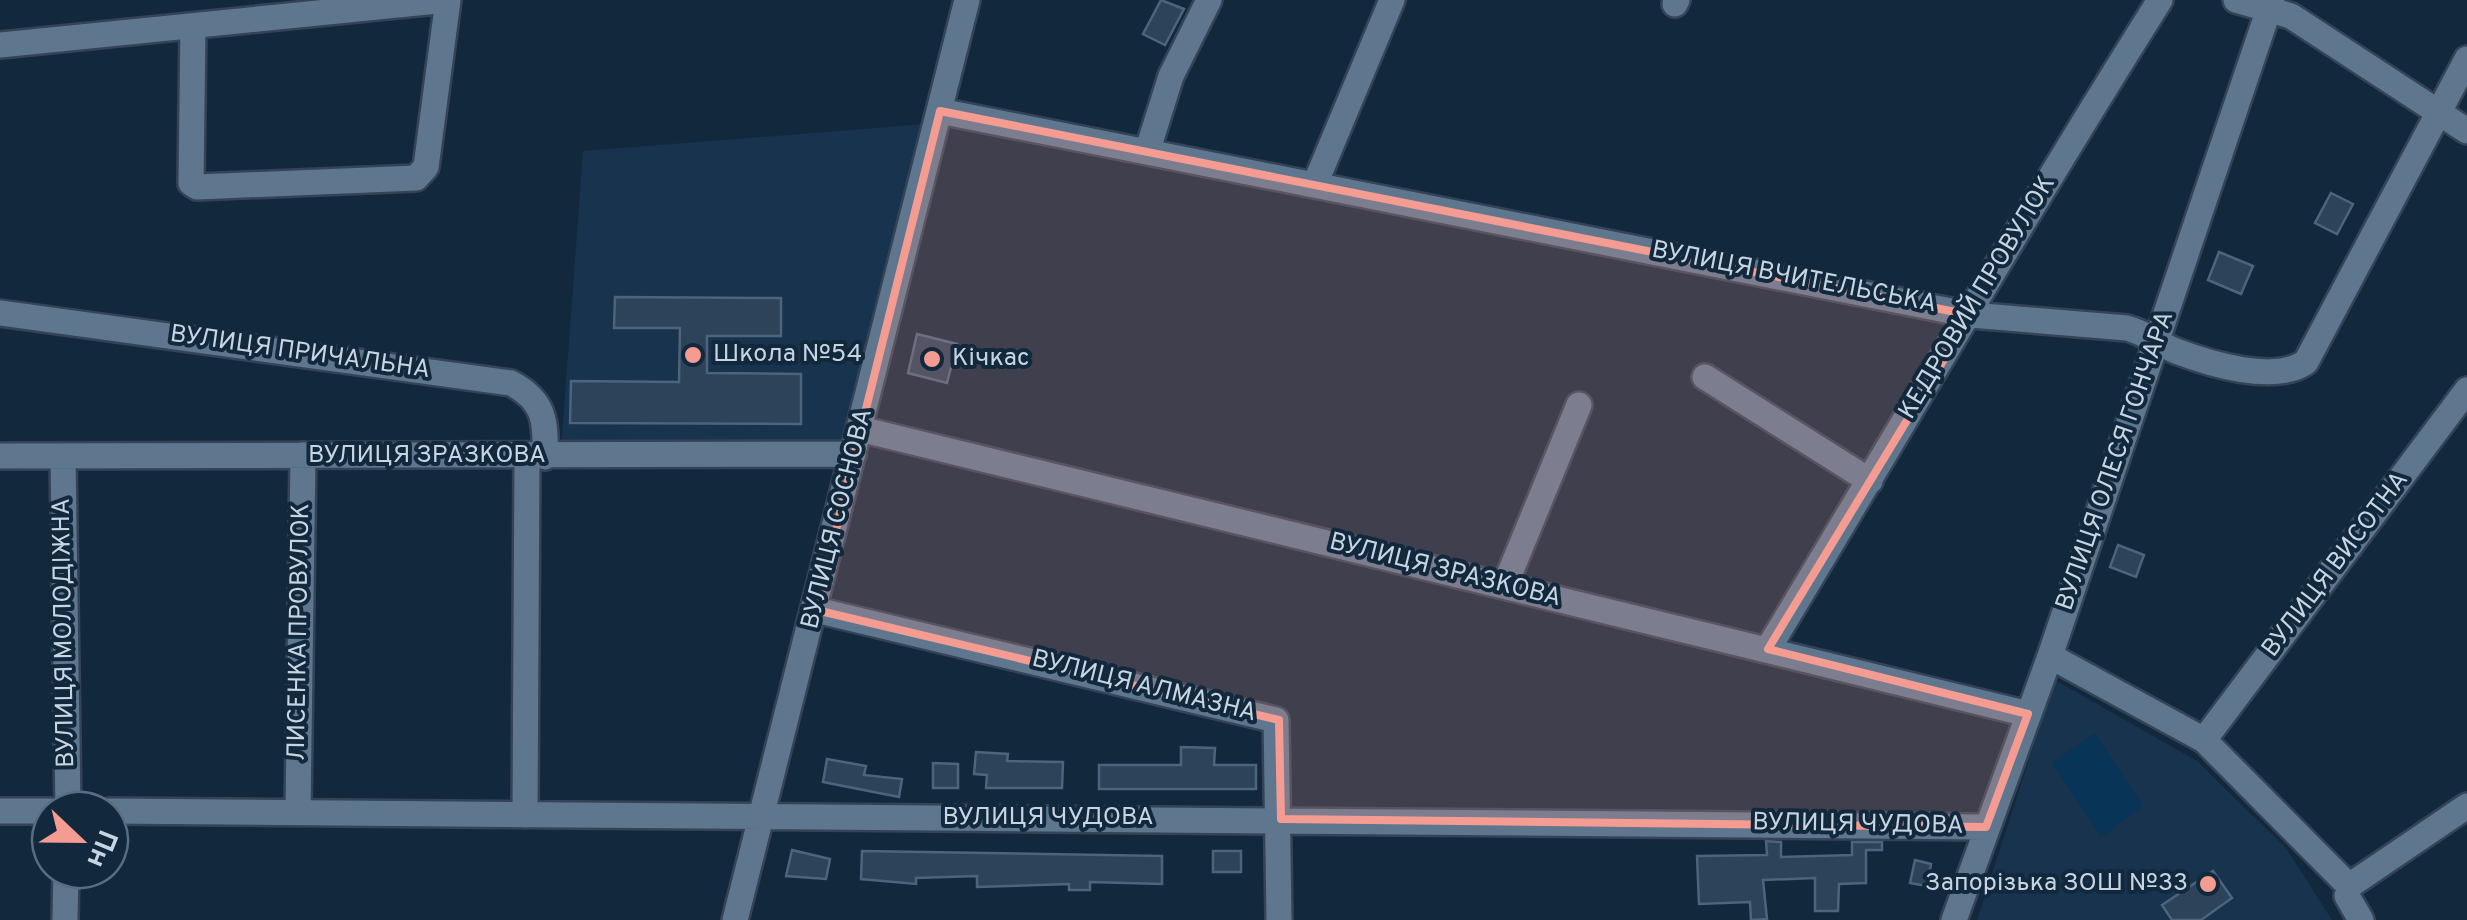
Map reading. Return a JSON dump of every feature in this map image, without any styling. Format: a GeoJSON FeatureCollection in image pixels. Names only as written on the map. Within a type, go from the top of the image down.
{"type":"FeatureCollection","features":[{"type":"Feature","properties":{"kind":"street"},"geometry":{"type":"LineString","coordinates":[[0,45],[447,0],[426,167],[416,178],[197,187],[190,183],[193,26]]}},
{"type":"Feature","properties":{"kind":"street","name":"ВУЛИЦЯ СОСНОВА"},"geometry":{"type":"LineString","coordinates":[[735,920],[967,0]]}},
{"type":"Feature","properties":{"kind":"street"},"geometry":{"type":"LineString","coordinates":[[1148,149],[1171,76],[1209,0]]}},
{"type":"Feature","properties":{"kind":"street"},"geometry":{"type":"LineString","coordinates":[[1315,184],[1392,0]]}},
{"type":"Feature","properties":{"kind":"street","name":"КЕДРОВИЙ ПРОВУЛОК"},"geometry":{"type":"LineString","coordinates":[[1768,649],[1971,314],[2006,246],[2160,0]]}},
{"type":"Feature","properties":{"kind":"street"},"geometry":{"type":"LineString","coordinates":[[2236,0],[2270,6],[2291,16],[2467,131]]}},
{"type":"Feature","properties":{"kind":"street","name":"ВУЛИЦЯ ОЛЕСЯ ГОНЧАРА"},"geometry":{"type":"LineString","coordinates":[[1954,920],[2050,656],[2270,6]]}},
{"type":"Feature","properties":{"kind":"street","name":"ВУЛИЦЯ ВЧИТЕЛЬСЬКА"},"geometry":{"type":"LineString","coordinates":[[940,110],[1971,314],[2127,328],[2157,338],[2175,350],[2279,372],[2306,362],[2467,60]]}},
{"type":"Feature","properties":{"kind":"street","name":"ВУЛИЦЯ ПРИЧАЛЬНА"},"geometry":{"type":"LineString","coordinates":[[0,313],[511,383],[538,401],[544,416],[536,457],[525,815]]}},
{"type":"Feature","properties":{"kind":"street"},"geometry":{"type":"LineString","coordinates":[[1705,377],[1870,481]]}},
{"type":"Feature","properties":{"kind":"street","name":"ВУЛИЦЯ ВИСОТНА"},"geometry":{"type":"LineString","coordinates":[[2204,740],[2467,390]]}},
{"type":"Feature","properties":{"kind":"street"},"geometry":{"type":"LineString","coordinates":[[1505,585],[1579,405]]}},
{"type":"Feature","properties":{"kind":"street","name":"ВУЛИЦЯ ЗРАЗКОВА"},"geometry":{"type":"LineString","coordinates":[[0,456],[536,457],[857,442],[1505,585],[2028,714]]}},
{"type":"Feature","properties":{"kind":"street","name":"ЛИСЕНКА ПРОВУЛОК"},"geometry":{"type":"LineString","coordinates":[[298,810],[303,455]]}},
{"type":"Feature","properties":{"kind":"street","name":"ВУЛИЦЯ МОЛОДІЖНА"},"geometry":{"type":"LineString","coordinates":[[63,456],[68,790]]}},
{"type":"Feature","properties":{"kind":"street","name":"ВУЛИЦЯ АЛМАЗНА"},"geometry":{"type":"LineString","coordinates":[[816,610],[1271,718],[1280,726],[1279,920]]}},
{"type":"Feature","properties":{"kind":"street"},"geometry":{"type":"LineString","coordinates":[[2050,656],[2204,740],[2349,886]]}},
{"type":"Feature","properties":{"kind":"street"},"geometry":{"type":"LineString","coordinates":[[2361,920],[2347,896],[2349,886],[2467,806]]}},
{"type":"Feature","properties":{"kind":"street"},"geometry":{"type":"LineString","coordinates":[[0,811],[30,811]]}},
{"type":"Feature","properties":{"kind":"street","name":"ВУЛИЦЯ ЧУДОВА"},"geometry":{"type":"LineString","coordinates":[[130,811],[1986,827]]}},
{"type":"Feature","properties":{"kind":"street"},"geometry":{"type":"LineString","coordinates":[[64,920],[65,890]]}},
{"type":"Feature","properties":{"kind":"highlighted area"},"geometry":{"type":"Polygon","coordinates":[[[940,111],[1971,315],[1768,649],[2028,714],[1986,827],[1281,819],[1279,720],[816,610],[940,111]]]}},
{"type":"Feature","properties":{"kind":"shaded area"},"geometry":{"type":"Polygon","coordinates":[[[926,124],[847,446],[561,449],[583,151],[926,124]]]}},
{"type":"Feature","properties":{"kind":"shaded area"},"geometry":{"type":"Polygon","coordinates":[[[2055,680],[2197,761],[2286,848],[2332,920],[1977,920],[2055,680]]]}},
{"type":"Feature","properties":{"kind":"shaded area"},"geometry":{"type":"Polygon","coordinates":[[[2095,733],[2143,806],[2101,837],[2052,763],[2095,733]]]}},
{"type":"Feature","properties":{"kind":"building"},"geometry":{"type":"Polygon","coordinates":[[[1161,0],[1184,9],[1165,45],[1143,34],[1161,0]]]}},
{"type":"Feature","properties":{"kind":"building"},"geometry":{"type":"Polygon","coordinates":[[[2331,193],[2353,204],[2337,234],[2315,223],[2331,193]]]}},
{"type":"Feature","properties":{"kind":"building"},"geometry":{"type":"Polygon","coordinates":[[[2219,252],[2253,266],[2241,294],[2208,280],[2219,252]]]}},
{"type":"Feature","properties":{"kind":"building","name":"Школа №54"},"geometry":{"type":"Polygon","coordinates":[[[615,297],[781,298],[781,336],[707,336],[707,373],[801,374],[801,424],[570,423],[571,381],[679,382],[680,328],[614,328],[615,297]]]}},
{"type":"Feature","properties":{"kind":"building","name":"Кічкас"},"geometry":{"type":"Polygon","coordinates":[[[917,334],[957,344],[947,383],[908,373],[917,334]]]}},
{"type":"Feature","properties":{"kind":"building"},"geometry":{"type":"Polygon","coordinates":[[[2118,545],[2144,555],[2136,577],[2110,567],[2118,545]]]}},
{"type":"Feature","properties":{"kind":"building"},"geometry":{"type":"Polygon","coordinates":[[[1181,747],[1215,748],[1214,765],[1256,765],[1256,789],[1099,789],[1099,765],[1181,765],[1181,747]]]}},
{"type":"Feature","properties":{"kind":"building"},"geometry":{"type":"Polygon","coordinates":[[[976,752],[1008,754],[1007,761],[1063,762],[1062,788],[986,788],[987,775],[974,774],[976,752]]]}},
{"type":"Feature","properties":{"kind":"building"},"geometry":{"type":"Polygon","coordinates":[[[827,759],[866,766],[864,775],[902,779],[899,797],[823,782],[827,759]]]}},
{"type":"Feature","properties":{"kind":"building"},"geometry":{"type":"Polygon","coordinates":[[[933,763],[958,764],[958,788],[933,788],[933,763]]]}},
{"type":"Feature","properties":{"kind":"building"},"geometry":{"type":"Polygon","coordinates":[[[1766,841],[1781,842],[1781,857],[1852,855],[1852,842],[1882,842],[1882,850],[1866,850],[1866,883],[1839,884],[1838,911],[1815,911],[1815,878],[1763,880],[1767,919],[1751,920],[1750,902],[1699,904],[1697,856],[1767,855],[1766,841]]]}},
{"type":"Feature","properties":{"kind":"building"},"geometry":{"type":"Polygon","coordinates":[[[792,850],[830,859],[826,879],[786,876],[792,850]]]}},
{"type":"Feature","properties":{"kind":"building"},"geometry":{"type":"Polygon","coordinates":[[[862,851],[1162,856],[1162,884],[1090,882],[1090,890],[1069,890],[1069,884],[977,887],[977,876],[916,878],[916,884],[861,879],[862,851]]]}},
{"type":"Feature","properties":{"kind":"building"},"geometry":{"type":"Polygon","coordinates":[[[1213,851],[1241,851],[1241,872],[1213,872],[1213,851]]]}},
{"type":"Feature","properties":{"kind":"building"},"geometry":{"type":"Polygon","coordinates":[[[1915,860],[1931,864],[1927,886],[1910,883],[1915,860]]]}},
{"type":"Feature","properties":{"kind":"building","name":"Запорізька ЗОШ №33"},"geometry":{"type":"Polygon","coordinates":[[[2213,871],[2232,898],[2201,920],[2172,920],[2162,905],[2213,871]]]}},
{"type":"Feature","properties":{"kind":"place","name":"Школа №54"},"geometry":{"type":"Point","coordinates":[693,355]}},
{"type":"Feature","properties":{"kind":"place","name":"Кічкас"},"geometry":{"type":"Point","coordinates":[932,359]}},
{"type":"Feature","properties":{"kind":"place","name":"Запорізька ЗОШ №33"},"geometry":{"type":"Point","coordinates":[2208,884]}}]}
